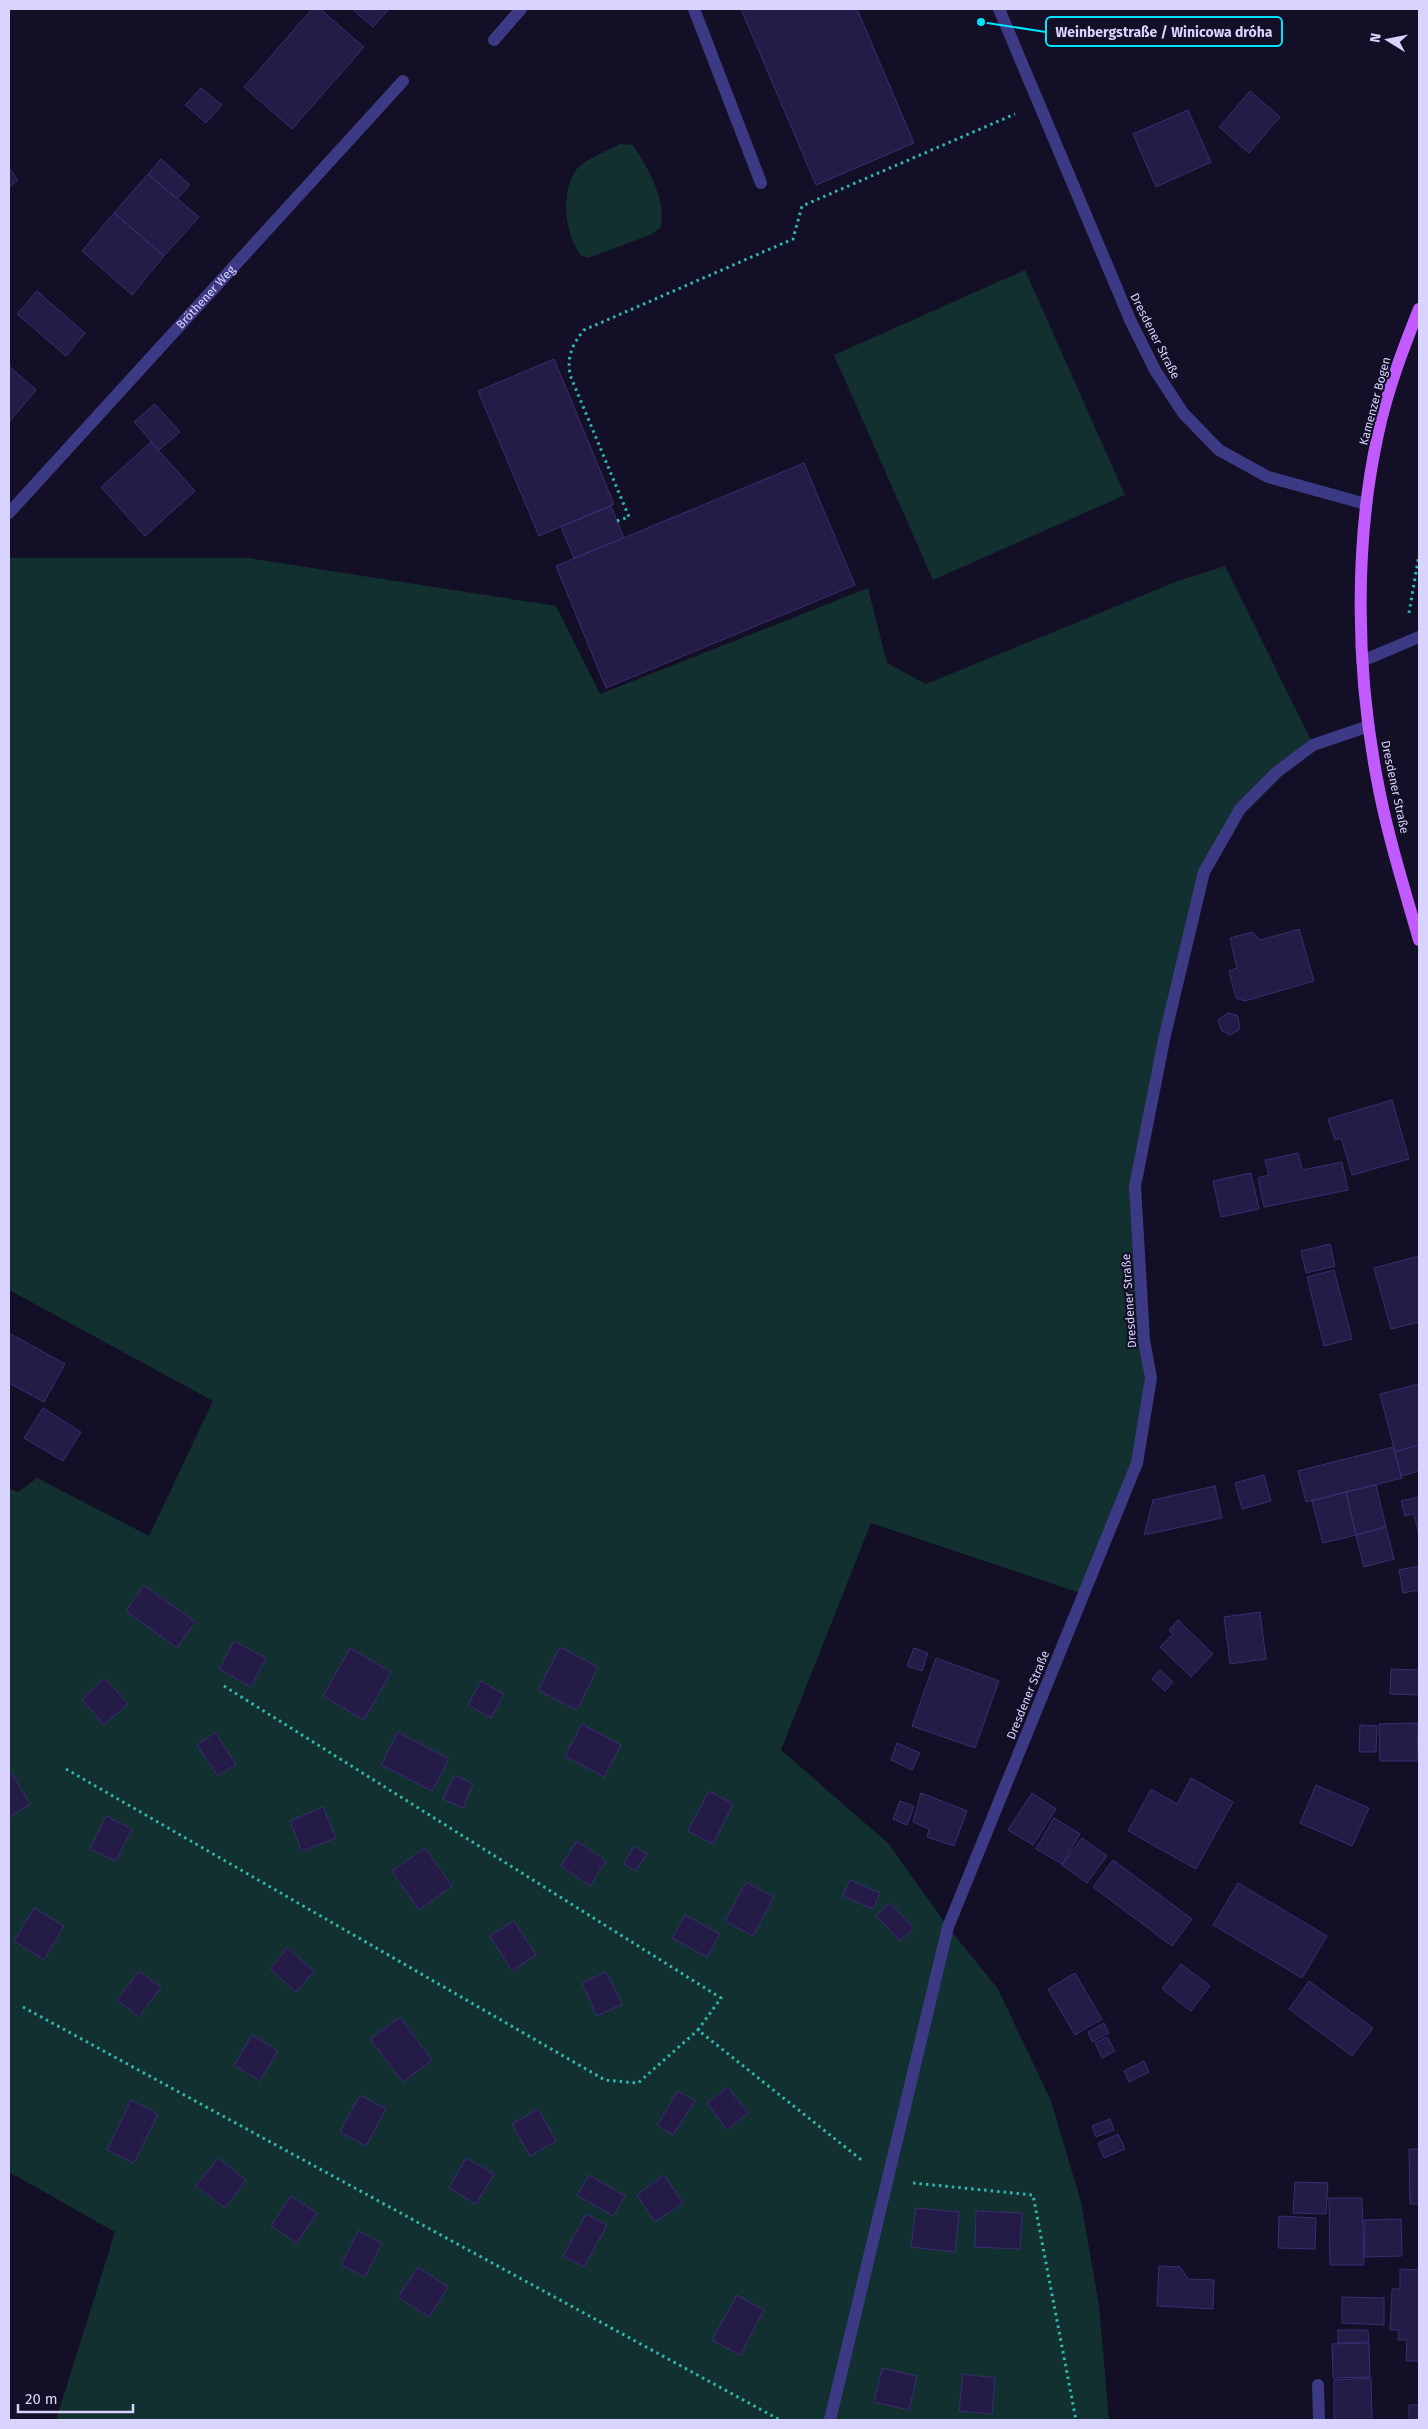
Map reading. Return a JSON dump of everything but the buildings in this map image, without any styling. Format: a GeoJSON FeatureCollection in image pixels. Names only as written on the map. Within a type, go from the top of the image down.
{"type":"FeatureCollection","features":[{"type":"Feature","properties":{"kind":"main road","name":"Kamenzer Bogen"},"geometry":{"type":"LineString","coordinates":[[1366,504],[1378,433],[1403,351],[1419,309]]}},
{"type":"Feature","properties":{"kind":"main road","name":"Dresdener Straße"},"geometry":{"type":"LineString","coordinates":[[1366,504],[1361,610],[1362,661],[1368,726],[1377,781],[1419,940]]}},
{"type":"Feature","properties":{"kind":"street"},"geometry":{"type":"LineString","coordinates":[[494,40],[521,9]]}},
{"type":"Feature","properties":{"kind":"street"},"geometry":{"type":"LineString","coordinates":[[694,9],[761,183]]}},
{"type":"Feature","properties":{"kind":"street","name":"Dresdener Straße"},"geometry":{"type":"LineString","coordinates":[[999,9],[1130,322],[1155,370],[1183,413],[1219,450],[1268,477],[1366,504]]}},
{"type":"Feature","properties":{"kind":"street","name":"Bröthener Weg"},"geometry":{"type":"LineString","coordinates":[[9,513],[403,81]]}},
{"type":"Feature","properties":{"kind":"street"},"geometry":{"type":"LineString","coordinates":[[1362,661],[1419,637]]}},
{"type":"Feature","properties":{"kind":"street","name":"Dresdener Straße"},"geometry":{"type":"LineString","coordinates":[[830,2420],[948,1927],[1137,1463],[1151,1378],[1144,1340],[1135,1186],[1165,1035],[1204,872],[1240,809],[1277,772],[1313,745],[1368,726]]}},
{"type":"Feature","properties":{"kind":"street"},"geometry":{"type":"LineString","coordinates":[[1318,2385],[1319,2420]]}},
{"type":"Feature","properties":{"kind":"path"},"geometry":{"type":"LineString","coordinates":[[617,521],[628,517],[570,375],[568,360],[573,344],[584,330],[793,239],[802,206],[1038,105]]}},
{"type":"Feature","properties":{"kind":"path"},"geometry":{"type":"LineString","coordinates":[[1404,644],[1419,555]]}},
{"type":"Feature","properties":{"kind":"path"},"geometry":{"type":"LineString","coordinates":[[66,1769],[605,2080],[638,2083],[698,2030],[721,1998],[224,1686]]}},
{"type":"Feature","properties":{"kind":"path"},"geometry":{"type":"LineString","coordinates":[[23,2007],[780,2420]]}},
{"type":"Feature","properties":{"kind":"path"},"geometry":{"type":"LineString","coordinates":[[698,2030],[887,2181],[1033,2195],[1076,2420]]}},
{"type":"Feature","properties":{"kind":"green space"},"geometry":{"type":"Polygon","coordinates":[[[620,144],[633,145],[650,174],[661,206],[661,227],[652,234],[589,258],[580,255],[571,235],[566,213],[568,190],[579,166],[620,144]]]}},
{"type":"Feature","properties":{"kind":"green space"},"geometry":{"type":"Polygon","coordinates":[[[1025,270],[1125,495],[933,580],[834,355],[1025,270]]]}},
{"type":"Feature","properties":{"kind":"green space"},"geometry":{"type":"Polygon","coordinates":[[[9,558],[248,558],[556,606],[600,694],[868,588],[887,663],[926,684],[1178,581],[1225,566],[1313,744],[1239,808],[1203,872],[1135,1186],[1151,1378],[1137,1462],[1083,1594],[871,1523],[781,1750],[888,1843],[948,1927],[998,1989],[1051,2101],[1081,2202],[1099,2305],[1109,2420],[56,2420],[115,2232],[9,2172],[9,1489],[18,1492],[37,1478],[149,1536],[213,1401],[9,1290],[9,558]]]}},
{"type":"Feature","properties":{"kind":"place","name":"Weinbergstraße / Winicowa dróha"},"geometry":{"type":"Point","coordinates":[981,22]}}]}
